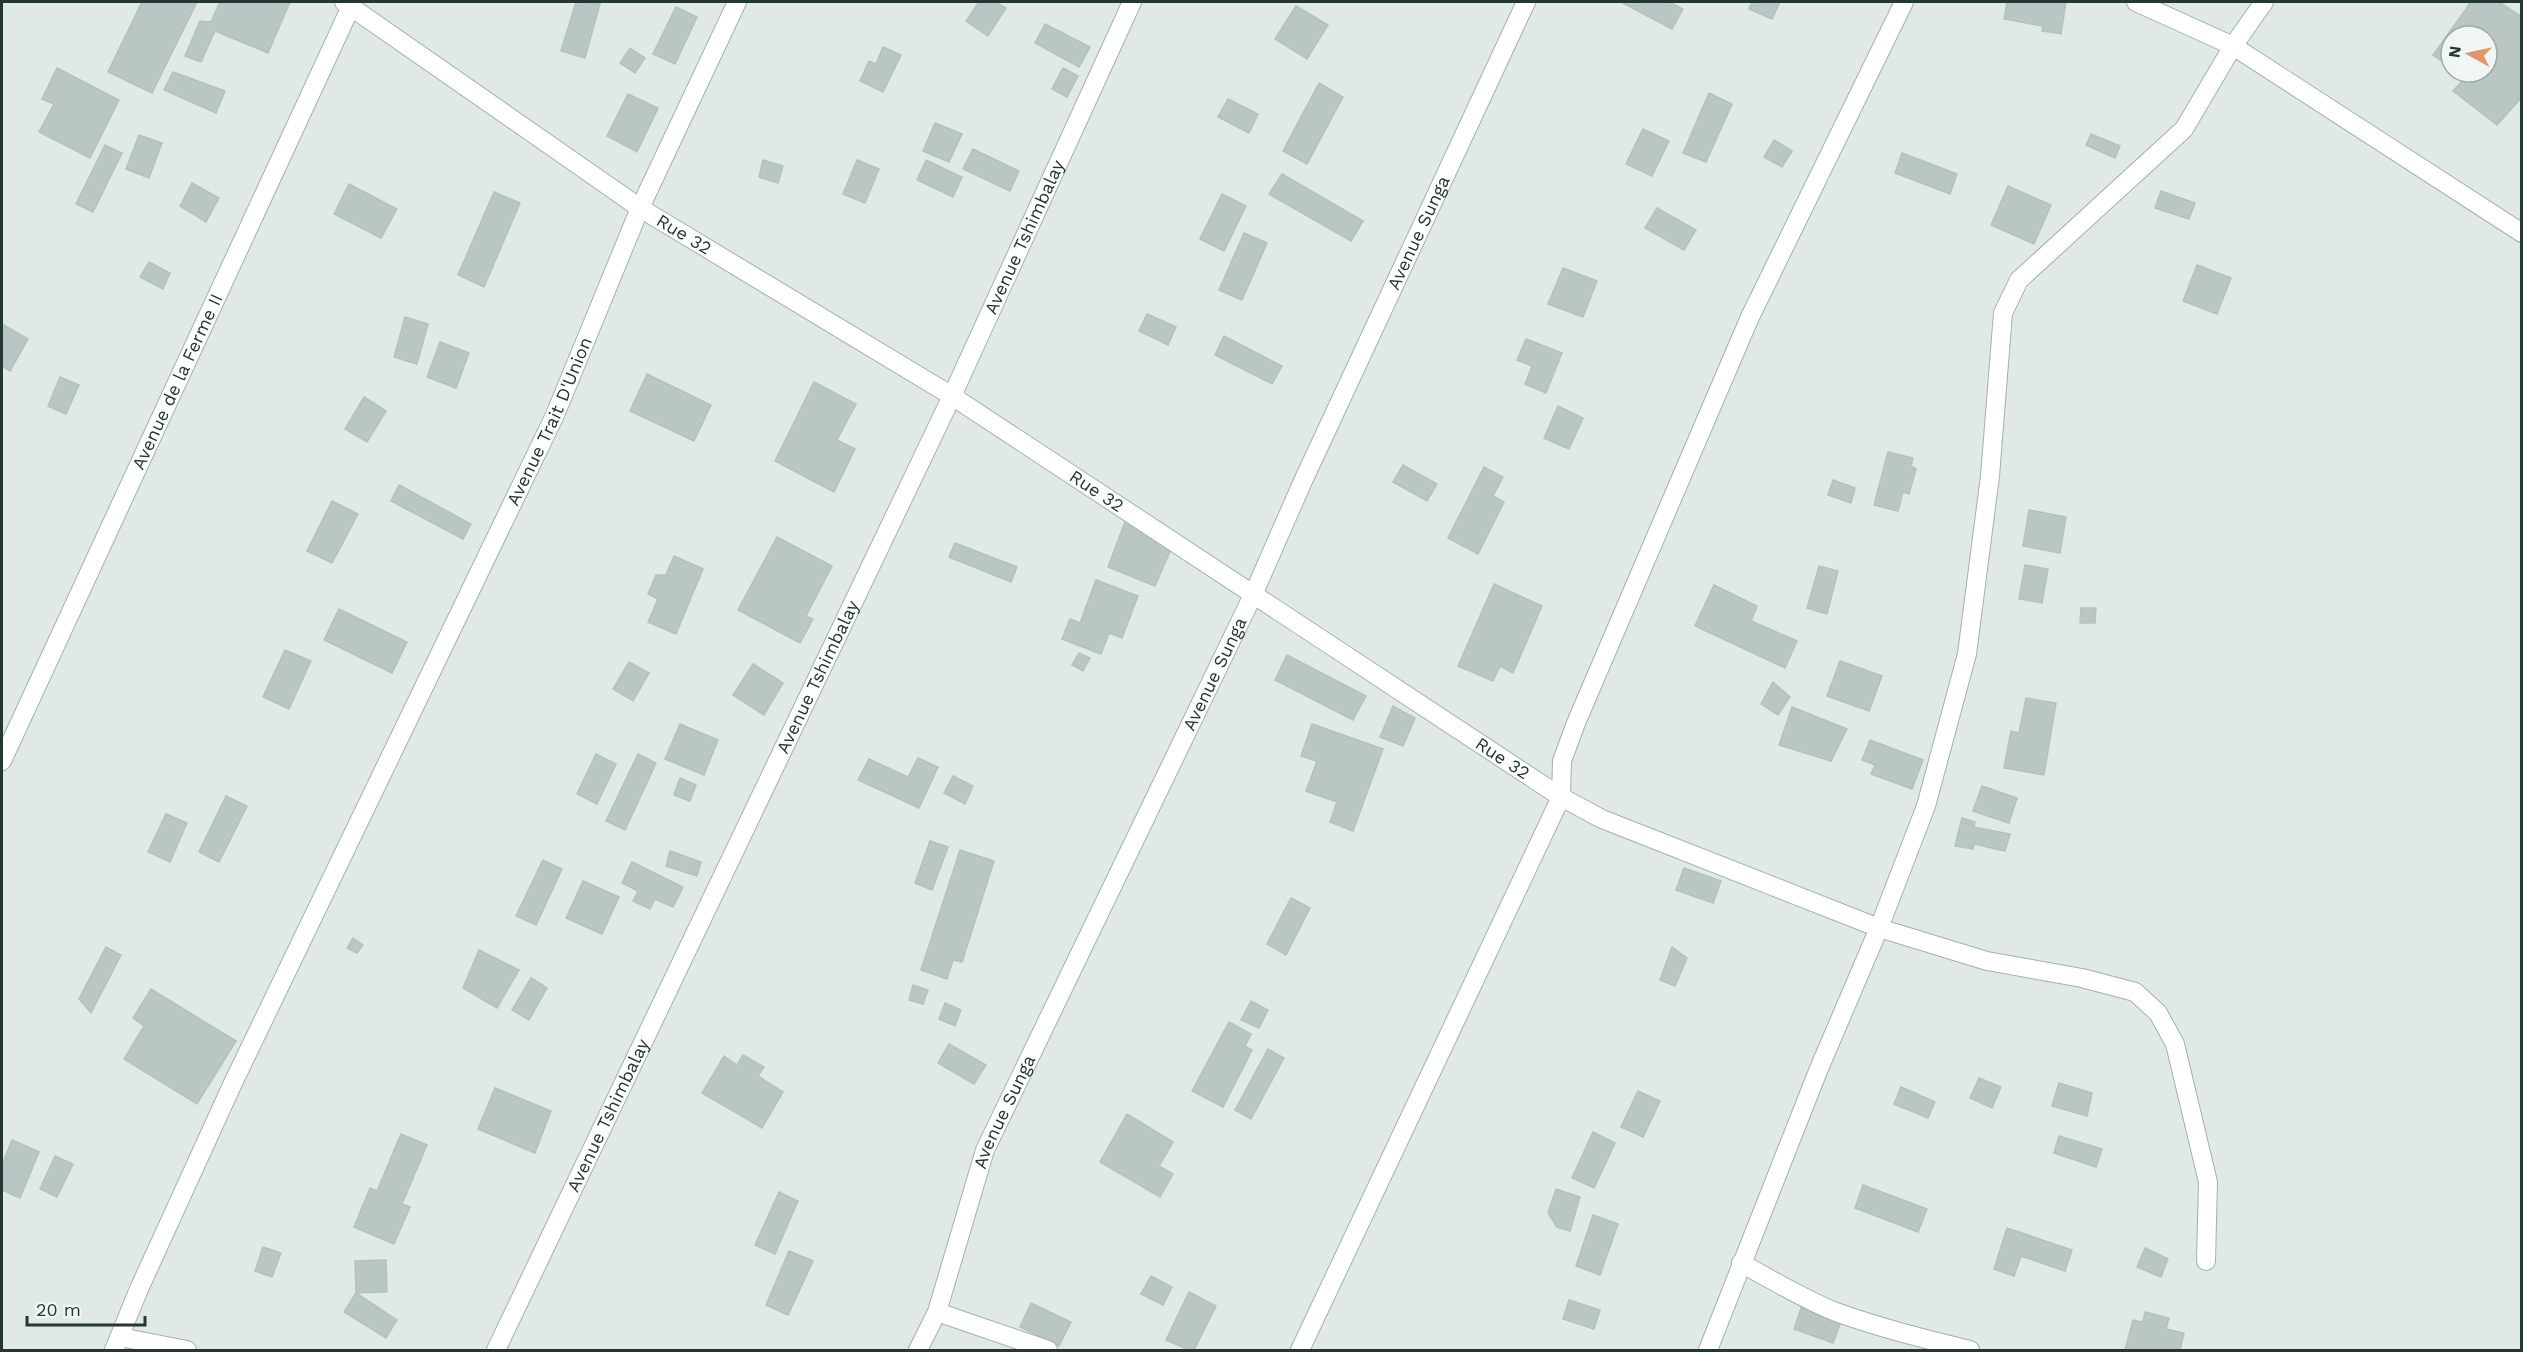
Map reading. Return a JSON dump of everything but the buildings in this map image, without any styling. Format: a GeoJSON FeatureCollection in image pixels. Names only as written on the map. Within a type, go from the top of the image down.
{"type":"FeatureCollection","features":[{"type":"Feature","properties":{"kind":"street","name":"Avenue Trait D'Union"},"geometry":{"type":"LineString","coordinates":[[117,1344],[139,1289],[233,1083],[555,415],[640,208],[737,2]]}},
{"type":"Feature","properties":{"kind":"street","name":"Avenue Tshimbalay"},"geometry":{"type":"LineString","coordinates":[[495,1350],[952,396],[1132,2]]}},
{"type":"Feature","properties":{"kind":"street","name":"Avenue Sunga"},"geometry":{"type":"LineString","coordinates":[[918,1350],[937,1312],[985,1150],[1253,595],[1303,481],[1526,2]]}},
{"type":"Feature","properties":{"kind":"street"},"geometry":{"type":"LineString","coordinates":[[1300,1350],[1561,797],[1562,761],[1575,723],[1750,317],[1904,2]]}},
{"type":"Feature","properties":{"kind":"street"},"geometry":{"type":"LineString","coordinates":[[2136,2],[2233,46],[2522,233]]}},
{"type":"Feature","properties":{"kind":"street"},"geometry":{"type":"LineString","coordinates":[[1708,1350],[1818,1071],[1880,928],[1926,806],[1967,654],[1990,476],[2003,313],[2019,280],[2184,129],[2233,46],[2264,2]]}},
{"type":"Feature","properties":{"kind":"street","name":"Rue 32"},"geometry":{"type":"LineString","coordinates":[[349,3],[640,208],[952,396],[1561,797],[1602,819],[1880,928],[1987,961],[2082,978],[2135,992],[2158,1013],[2175,1044],[2208,1182],[2206,1261]]}},
{"type":"Feature","properties":{"kind":"street","name":"Avenue de la Ferme II"},"geometry":{"type":"LineString","coordinates":[[2,761],[349,3]]}},
{"type":"Feature","properties":{"kind":"street"},"geometry":{"type":"LineString","coordinates":[[1741,1263],[1788,1290],[1834,1311],[1882,1328],[1970,1350]]}},
{"type":"Feature","properties":{"kind":"street"},"geometry":{"type":"LineString","coordinates":[[937,1312],[1048,1350]]}},
{"type":"Feature","properties":{"kind":"street"},"geometry":{"type":"LineString","coordinates":[[117,1344],[187,1350]]}}]}
